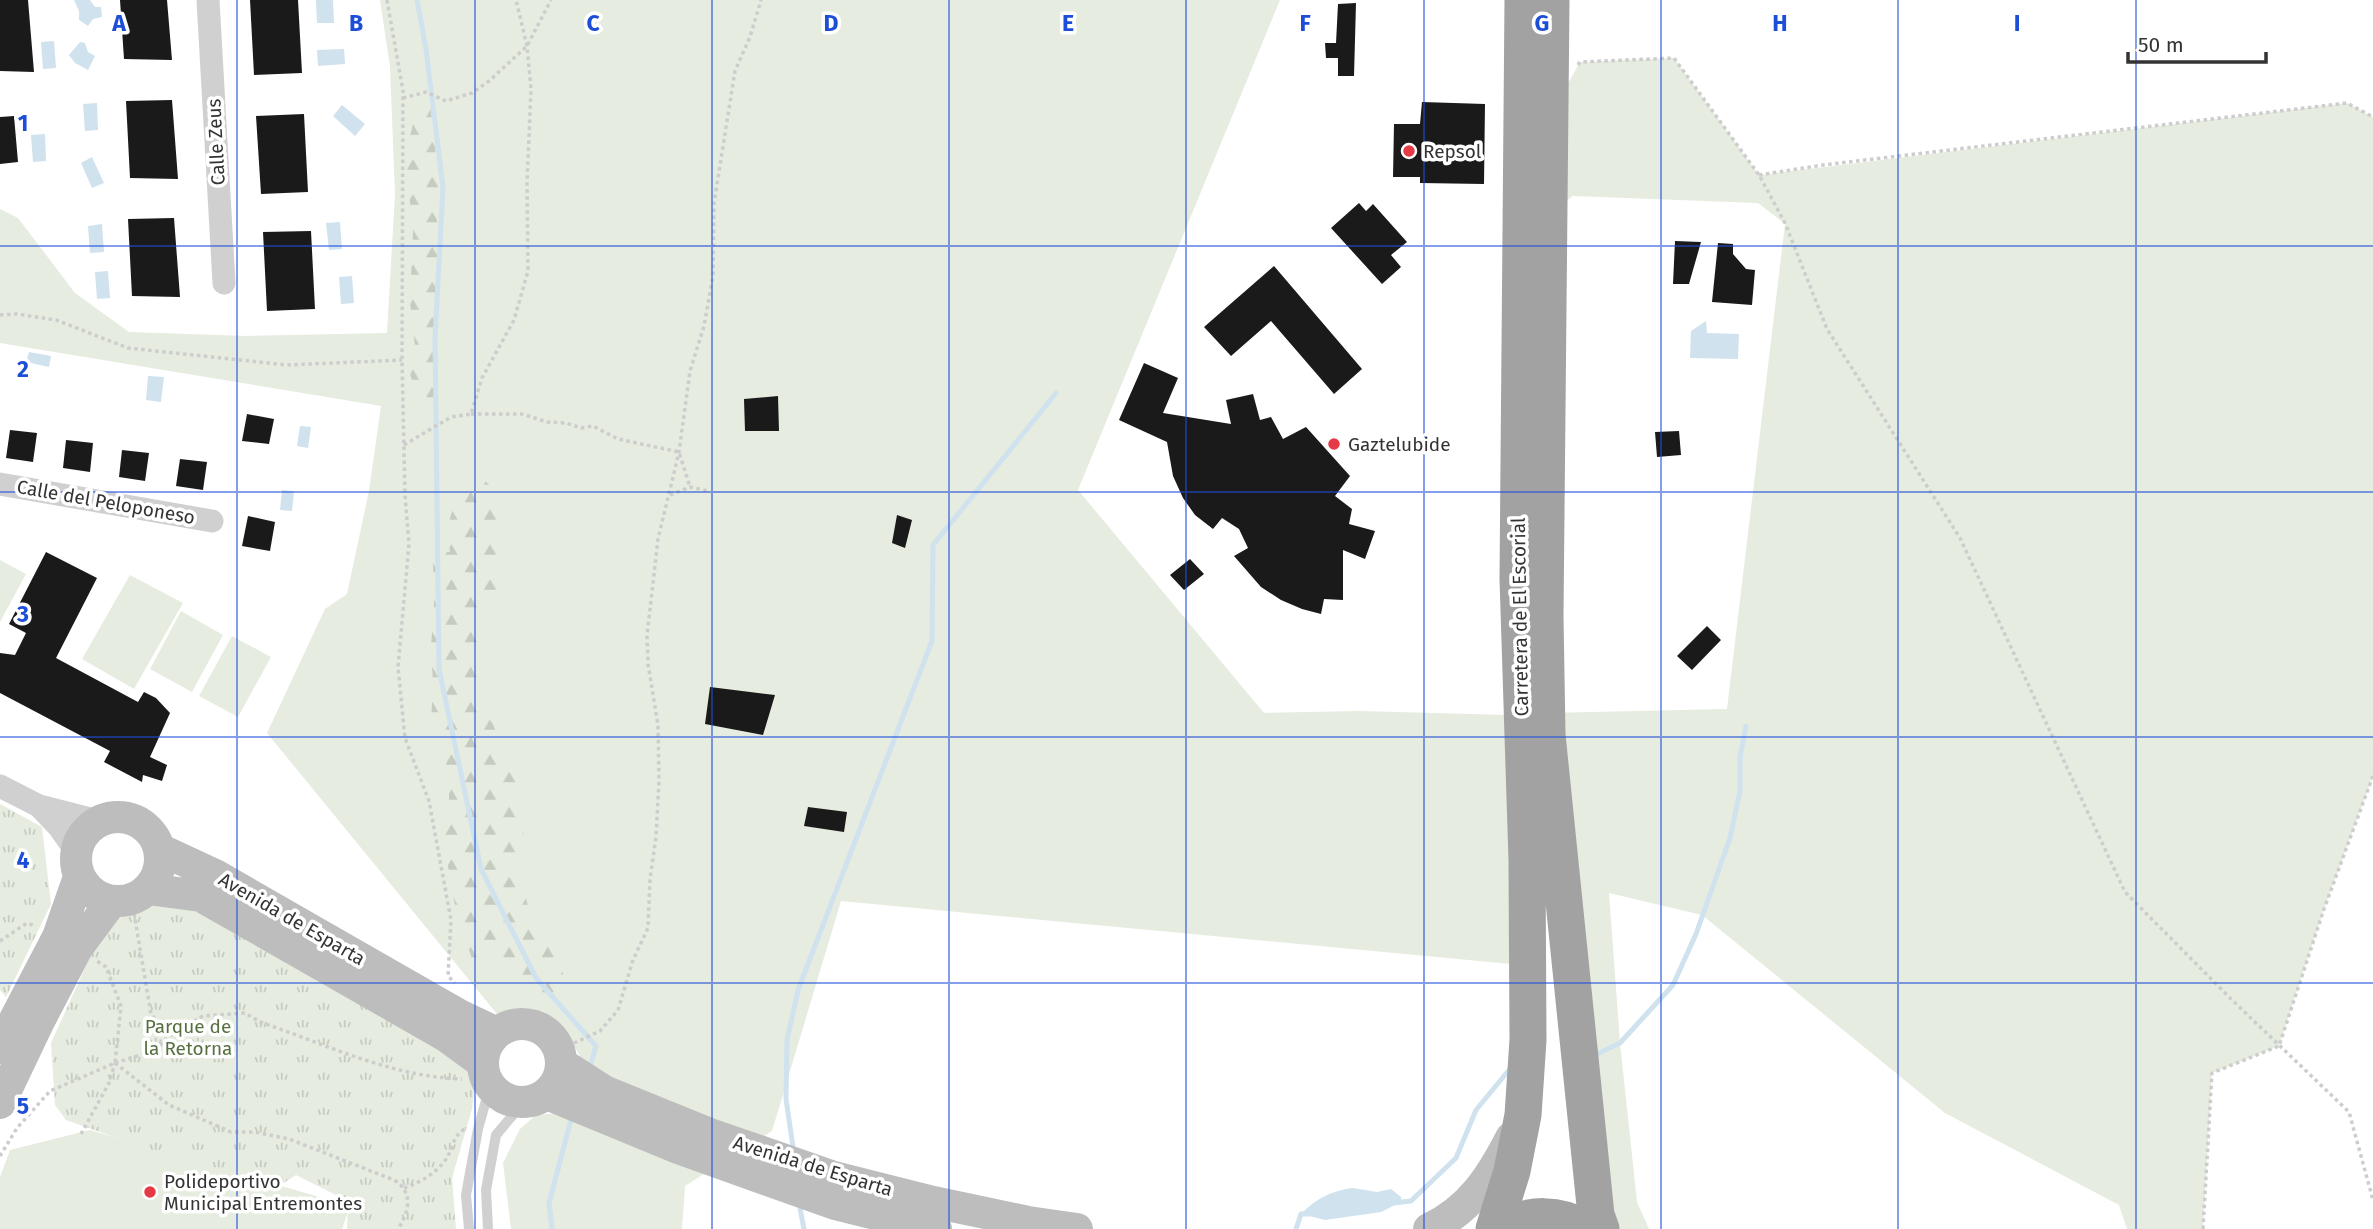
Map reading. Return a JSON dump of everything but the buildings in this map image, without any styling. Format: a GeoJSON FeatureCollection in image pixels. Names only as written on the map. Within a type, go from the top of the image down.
{"type":"FeatureCollection","features":[{"type":"Feature","properties":{"kind":"highway","name":"Carretera de El Escorial"},"geometry":{"type":"LineString","coordinates":[[1494,1229],[1512,1171],[1523,1115],[1528,1040],[1527,860],[1518,579],[1522,0]]}},
{"type":"Feature","properties":{"kind":"highway","name":"Carretera de El Escorial"},"geometry":{"type":"LineString","coordinates":[[1551,0],[1545,616],[1547,735],[1597,1214],[1601,1229]]}},
{"type":"Feature","properties":{"kind":"highway"},"geometry":{"type":"LineString","coordinates":[[1502,1229],[1514,1222],[1538,1216],[1563,1218],[1587,1229]]}},
{"type":"Feature","properties":{"kind":"main road"},"geometry":{"type":"LineString","coordinates":[[0,1048],[67,942],[156,877],[160,864],[155,837],[135,820],[123,816],[98,821],[87,828],[80,839],[67,942],[2,1092]]}},
{"type":"Feature","properties":{"kind":"main road","name":"Avenida de Esparta"},"geometry":{"type":"LineString","coordinates":[[159,849],[215,875],[459,1015],[497,1033]]}},
{"type":"Feature","properties":{"kind":"main road"},"geometry":{"type":"LineString","coordinates":[[78,864],[87,889],[99,897],[130,897]]}},
{"type":"Feature","properties":{"kind":"main road","name":"Avenida de Esparta"},"geometry":{"type":"LineString","coordinates":[[130,897],[201,896],[446,1037],[487,1076]]}},
{"type":"Feature","properties":{"kind":"main road"},"geometry":{"type":"LineString","coordinates":[[516,1024],[527,1024],[547,1032],[560,1057],[558,1081],[535,1098],[511,1101],[499,1095],[487,1076],[487,1046],[497,1033],[516,1024]]}},
{"type":"Feature","properties":{"kind":"main road","name":"Avenida de Esparta"},"geometry":{"type":"LineString","coordinates":[[560,1057],[604,1091],[710,1134],[834,1177],[933,1202],[1028,1222],[1077,1229]]}},
{"type":"Feature","properties":{"kind":"main road","name":"Avenida de Esparta"},"geometry":{"type":"LineString","coordinates":[[535,1098],[835,1204],[936,1229]]}},
{"type":"Feature","properties":{"kind":"main road"},"geometry":{"type":"LineString","coordinates":[[1429,1229],[1460,1210],[1480,1191],[1496,1168],[1523,1115]]}},
{"type":"Feature","properties":{"kind":"street","name":"Calle Zeus"},"geometry":{"type":"LineString","coordinates":[[208,0],[224,283]]}},
{"type":"Feature","properties":{"kind":"street","name":"Calle del Peloponeso"},"geometry":{"type":"LineString","coordinates":[[0,484],[212,521]]}},
{"type":"Feature","properties":{"kind":"street"},"geometry":{"type":"LineString","coordinates":[[0,786],[39,806],[98,821]]}},
{"type":"Feature","properties":{"kind":"street"},"geometry":{"type":"LineString","coordinates":[[39,806],[59,827],[78,864]]}},
{"type":"Feature","properties":{"kind":"lane"},"geometry":{"type":"LineString","coordinates":[[469,1229],[466,1195],[487,1076]]}},
{"type":"Feature","properties":{"kind":"lane"},"geometry":{"type":"LineString","coordinates":[[488,1229],[485,1190],[496,1135],[535,1098]]}},
{"type":"Feature","properties":{"kind":"path"},"geometry":{"type":"LineString","coordinates":[[387,0],[403,98],[402,360],[409,544],[398,667],[405,738],[429,801],[451,920],[448,976],[458,986],[459,1015]]}},
{"type":"Feature","properties":{"kind":"path"},"geometry":{"type":"LineString","coordinates":[[471,414],[482,378],[514,320],[528,271],[527,184],[531,89],[527,46],[516,0]]}},
{"type":"Feature","properties":{"kind":"path"},"geometry":{"type":"LineString","coordinates":[[403,98],[426,92],[446,101],[472,93],[527,46],[551,0]]}},
{"type":"Feature","properties":{"kind":"path"},"geometry":{"type":"LineString","coordinates":[[560,1057],[600,1031],[618,1010],[633,960],[648,928],[659,767],[658,725],[648,664],[647,636],[658,539],[679,452],[690,372],[704,326],[713,276],[714,203],[735,71],[750,37],[761,0]]}},
{"type":"Feature","properties":{"kind":"path"},"geometry":{"type":"LineString","coordinates":[[1574,72],[1580,62],[1674,58],[1759,176],[1785,223],[1827,329],[1960,538],[2125,892],[2349,1112],[2373,1200]]}},
{"type":"Feature","properties":{"kind":"path"},"geometry":{"type":"LineString","coordinates":[[1759,176],[1836,163],[2347,103],[2373,117]]}},
{"type":"Feature","properties":{"kind":"path"},"geometry":{"type":"LineString","coordinates":[[0,315],[17,314],[55,320],[128,348],[287,365],[402,360]]}},
{"type":"Feature","properties":{"kind":"path"},"geometry":{"type":"LineString","coordinates":[[404,445],[451,417],[471,414],[522,414],[581,428],[593,426],[618,439],[679,452]]}},
{"type":"Feature","properties":{"kind":"path"},"geometry":{"type":"LineString","coordinates":[[679,452],[691,487]]}},
{"type":"Feature","properties":{"kind":"path"},"geometry":{"type":"LineString","coordinates":[[670,495],[691,487],[708,491]]}},
{"type":"Feature","properties":{"kind":"path"},"geometry":{"type":"LineString","coordinates":[[2203,1229],[2212,1073],[2279,1046],[2324,909],[2373,776]]}},
{"type":"Feature","properties":{"kind":"path"},"geometry":{"type":"LineString","coordinates":[[130,897],[149,989],[151,1014],[169,1036]]}},
{"type":"Feature","properties":{"kind":"path"},"geometry":{"type":"LineString","coordinates":[[0,940],[27,923],[67,942],[106,967],[121,1006],[115,1063],[108,1083],[81,1134]]}},
{"type":"Feature","properties":{"kind":"path"},"geometry":{"type":"LineString","coordinates":[[0,1156],[17,1128],[50,1091],[115,1063],[156,1050],[169,1036],[203,1016],[245,1013],[260,1022],[394,1069],[442,1078],[487,1076]]}},
{"type":"Feature","properties":{"kind":"path"},"geometry":{"type":"LineString","coordinates":[[115,1063],[169,1105],[231,1132],[255,1132],[289,1139],[390,1177],[404,1188],[408,1201],[406,1218],[398,1229]]}},
{"type":"Feature","properties":{"kind":"path"},"geometry":{"type":"LineString","coordinates":[[404,1188],[424,1180],[431,1174],[443,1163],[459,1132],[480,1121]]}},
{"type":"Feature","properties":{"kind":"green space"},"geometry":{"type":"Polygon","coordinates":[[[380,0],[1280,0],[1078,490],[1264,713],[1359,711],[1509,715],[1511,964],[841,901],[772,1131],[685,1186],[682,1229],[511,1229],[503,1163],[520,1129],[536,1115],[560,1113],[580,1056],[564,1031],[548,1017],[527,1012],[497,1014],[267,733],[325,609],[347,594],[369,491],[381,406],[0,343],[0,209],[18,218],[75,293],[129,332],[247,336],[387,333],[395,194],[390,67],[380,0]]]}},
{"type":"Feature","properties":{"kind":"green space"},"geometry":{"type":"Polygon","coordinates":[[[1674,58],[1759,175],[2347,103],[2373,117],[2373,776],[2324,909],[2279,1046],[2212,1073],[2203,1229],[2127,1229],[2119,1205],[1945,1113],[1702,915],[1609,893],[1620,1043],[1637,1202],[1649,1229],[1601,1229],[1546,713],[1727,709],[1785,224],[1758,203],[1573,196],[1549,213],[1562,94],[1580,62],[1674,58]]]}},
{"type":"Feature","properties":{"kind":"green space"},"geometry":{"type":"Polygon","coordinates":[[[426,99],[431,110],[439,184],[437,221],[447,318],[441,333],[444,399],[432,406],[424,394],[415,390],[409,370],[416,355],[410,302],[413,232],[405,152],[412,129],[414,104],[426,99]]]}},
{"type":"Feature","properties":{"kind":"green space"},"geometry":{"type":"Polygon","coordinates":[[[478,473],[492,488],[502,512],[496,544],[500,591],[478,633],[481,707],[493,724],[506,756],[520,776],[516,788],[525,822],[521,878],[534,931],[549,935],[559,950],[565,986],[543,999],[522,983],[516,966],[498,954],[474,964],[457,917],[443,839],[449,820],[449,779],[444,754],[431,722],[433,560],[440,551],[450,552],[448,528],[453,509],[478,473]]]}},
{"type":"Feature","properties":{"kind":"green space"},"geometry":{"type":"Polygon","coordinates":[[[0,560],[26,574],[0,622],[0,560]]]}},
{"type":"Feature","properties":{"kind":"green space"},"geometry":{"type":"Polygon","coordinates":[[[130,575],[183,603],[134,689],[82,659],[130,575]]]}},
{"type":"Feature","properties":{"kind":"green space"},"geometry":{"type":"Polygon","coordinates":[[[181,611],[223,635],[192,692],[150,669],[181,611]]]}},
{"type":"Feature","properties":{"kind":"green space"},"geometry":{"type":"Polygon","coordinates":[[[232,636],[271,657],[238,717],[199,696],[232,636]]]}},
{"type":"Feature","properties":{"kind":"green space"},"geometry":{"type":"Polygon","coordinates":[[[0,804],[42,827],[51,904],[6,997],[0,990],[0,804]]]}},
{"type":"Feature","properties":{"kind":"green space","name":"Parque de la Retorna"},"geometry":{"type":"Polygon","coordinates":[[[166,903],[191,904],[467,1066],[475,1083],[472,1109],[452,1178],[456,1229],[347,1229],[348,1201],[296,1175],[270,1192],[66,1120],[55,1105],[51,1043],[103,928],[133,911],[166,903]]]}},
{"type":"Feature","properties":{"kind":"green space","name":"Polideportivo Municipal Entremontes"},"geometry":{"type":"Polygon","coordinates":[[[90,1130],[350,1206],[342,1229],[0,1229],[0,1177],[10,1150],[90,1130]]]}},
{"type":"Feature","properties":{"kind":"water"},"geometry":{"type":"Polygon","coordinates":[[[74,0],[90,0],[95,7],[101,7],[102,17],[93,19],[88,26],[79,20],[79,11],[74,0]]]}},
{"type":"Feature","properties":{"kind":"water"},"geometry":{"type":"Polygon","coordinates":[[[316,0],[333,0],[334,23],[317,23],[316,0]]]}},
{"type":"Feature","properties":{"kind":"water"},"geometry":{"type":"Polygon","coordinates":[[[54,41],[56,68],[43,69],[41,42],[54,41]]]}},
{"type":"Feature","properties":{"kind":"water"},"geometry":{"type":"Polygon","coordinates":[[[80,42],[85,43],[88,52],[95,56],[88,70],[75,63],[69,55],[80,42]]]}},
{"type":"Feature","properties":{"kind":"water"},"geometry":{"type":"Polygon","coordinates":[[[344,49],[345,64],[318,66],[317,50],[344,49]]]}},
{"type":"Feature","properties":{"kind":"water"},"geometry":{"type":"Polygon","coordinates":[[[97,103],[98,130],[85,131],[83,104],[97,103]]]}},
{"type":"Feature","properties":{"kind":"water"},"geometry":{"type":"Polygon","coordinates":[[[342,105],[365,124],[355,136],[333,116],[342,105]]]}},
{"type":"Feature","properties":{"kind":"water"},"geometry":{"type":"Polygon","coordinates":[[[45,134],[46,161],[33,162],[31,135],[45,134]]]}},
{"type":"Feature","properties":{"kind":"water"},"geometry":{"type":"Polygon","coordinates":[[[92,157],[104,183],[92,188],[81,163],[92,157]]]}},
{"type":"Feature","properties":{"kind":"water"},"geometry":{"type":"Polygon","coordinates":[[[340,222],[342,249],[329,250],[326,223],[340,222]]]}},
{"type":"Feature","properties":{"kind":"water"},"geometry":{"type":"Polygon","coordinates":[[[102,224],[104,252],[90,253],[88,226],[102,224]]]}},
{"type":"Feature","properties":{"kind":"water"},"geometry":{"type":"Polygon","coordinates":[[[108,271],[110,298],[97,299],[95,272],[108,271]]]}},
{"type":"Feature","properties":{"kind":"water"},"geometry":{"type":"Polygon","coordinates":[[[352,276],[354,303],[341,304],[339,277],[352,276]]]}},
{"type":"Feature","properties":{"kind":"water"},"geometry":{"type":"Polygon","coordinates":[[[1706,321],[1707,333],[1739,334],[1738,359],[1690,358],[1691,331],[1706,321]]]}},
{"type":"Feature","properties":{"kind":"water"},"geometry":{"type":"Polygon","coordinates":[[[29,352],[51,356],[49,367],[26,362],[29,352]]]}},
{"type":"Feature","properties":{"kind":"water"},"geometry":{"type":"Polygon","coordinates":[[[148,376],[164,377],[161,402],[146,400],[148,376]]]}},
{"type":"Feature","properties":{"kind":"water"},"geometry":{"type":"Polygon","coordinates":[[[300,426],[311,427],[308,448],[297,446],[300,426]]]}},
{"type":"Feature","properties":{"kind":"water"},"geometry":{"type":"Polygon","coordinates":[[[282,490],[294,491],[292,511],[280,510],[282,490]]]}},
{"type":"Feature","properties":{"kind":"water"},"geometry":{"type":"Polygon","coordinates":[[[1353,1188],[1377,1192],[1391,1189],[1401,1197],[1401,1202],[1381,1212],[1325,1220],[1301,1214],[1325,1196],[1353,1188]]]}},
{"type":"Feature","properties":{"kind":"waterway"},"geometry":{"type":"LineString","coordinates":[[417,0],[426,49],[443,188],[435,338],[439,669],[481,869],[536,978],[596,1046],[591,1063]]}},
{"type":"Feature","properties":{"kind":"waterway"},"geometry":{"type":"LineString","coordinates":[[793,1147],[786,1099],[787,1040],[798,990],[932,641],[933,545],[1056,393]]}},
{"type":"Feature","properties":{"kind":"waterway"},"geometry":{"type":"LineString","coordinates":[[1597,1054],[1620,1043],[1673,985],[1696,934],[1730,838],[1740,791],[1740,757],[1746,726]]}},
{"type":"Feature","properties":{"kind":"waterway"},"geometry":{"type":"LineString","coordinates":[[1394,1203],[1411,1201],[1456,1158],[1476,1110],[1509,1070]]}},
{"type":"Feature","properties":{"kind":"waterway"},"geometry":{"type":"LineString","coordinates":[[552,1229],[549,1203],[572,1116]]}},
{"type":"Feature","properties":{"kind":"waterway"},"geometry":{"type":"LineString","coordinates":[[800,1208],[804,1229]]}},
{"type":"Feature","properties":{"kind":"waterway"},"geometry":{"type":"LineString","coordinates":[[1296,1229],[1301,1214],[1308,1214]]}},
{"type":"Feature","properties":{"kind":"place","name":"Repsol"},"geometry":{"type":"Point","coordinates":[1409,151]}},
{"type":"Feature","properties":{"kind":"place","name":"Gaztelubide"},"geometry":{"type":"Point","coordinates":[1334,444]}},
{"type":"Feature","properties":{"kind":"place","name":"Polideportivo Municipal Entremontes"},"geometry":{"type":"Point","coordinates":[150,1192]}}]}
